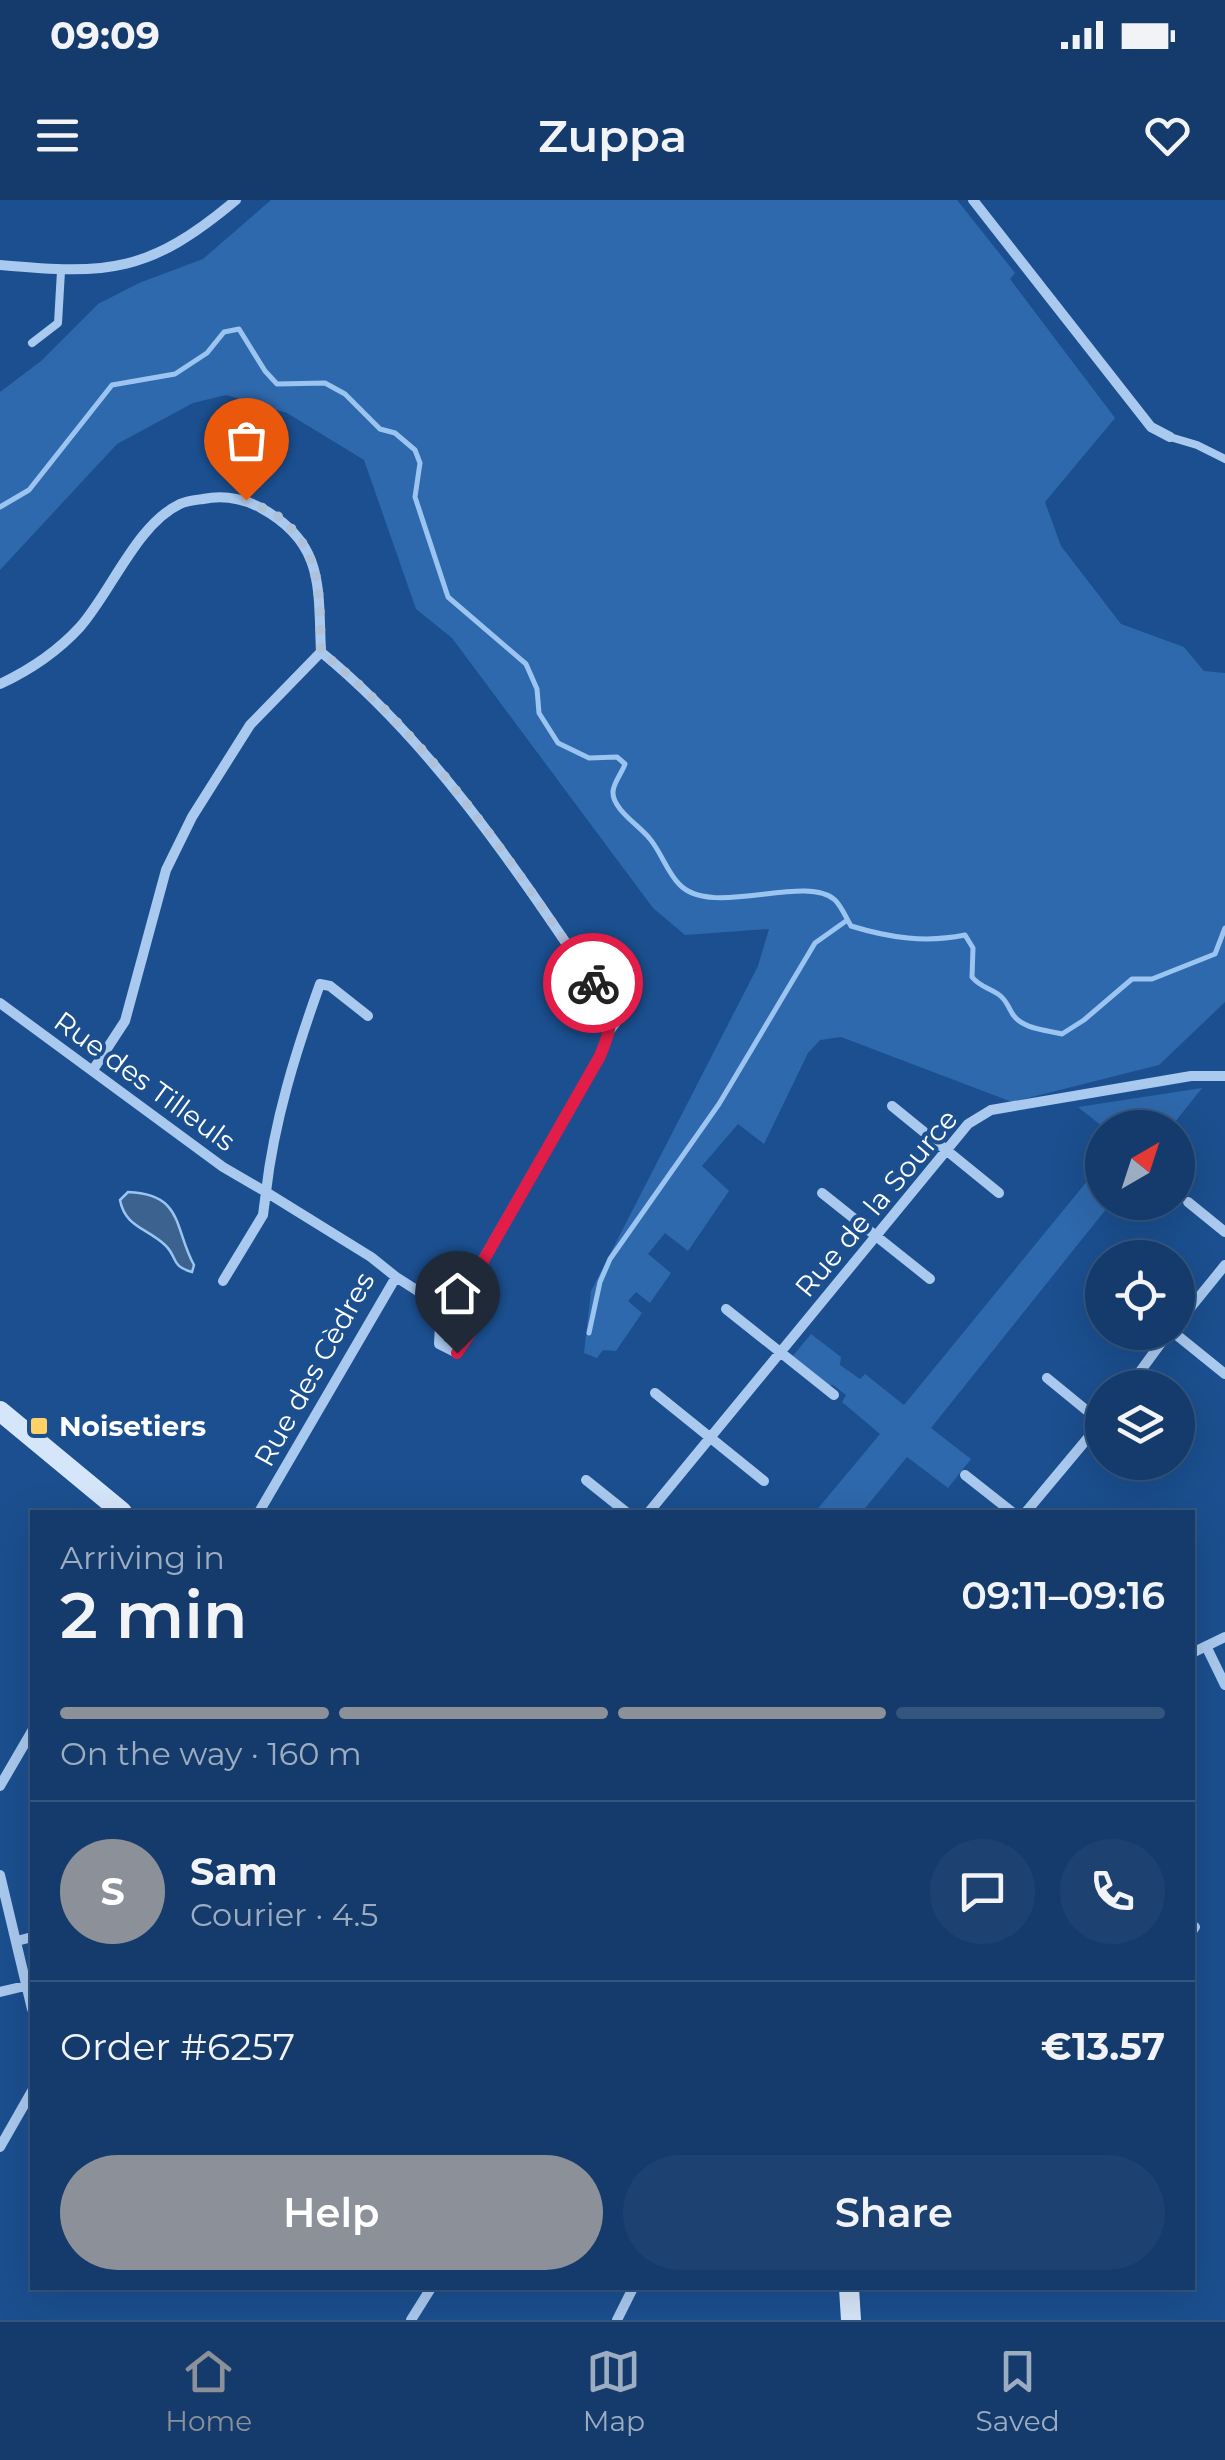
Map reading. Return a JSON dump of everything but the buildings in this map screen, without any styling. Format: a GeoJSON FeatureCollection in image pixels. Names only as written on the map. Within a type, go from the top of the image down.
{"type":"FeatureCollection","features":[{"type":"Feature","properties":{"kind":"street"},"geometry":{"type":"LineString","coordinates":[[0,265],[101,270],[132,264],[157,254],[236,200]]}},
{"type":"Feature","properties":{"kind":"street"},"geometry":{"type":"LineString","coordinates":[[972,200],[1151,427],[1170,437]]}},
{"type":"Feature","properties":{"kind":"street"},"geometry":{"type":"LineString","coordinates":[[0,684],[32,670],[80,626],[145,533],[180,504],[216,496],[246,500],[281,519],[316,566],[321,652],[250,725],[192,818],[160,887],[126,1021],[93,1070]]}},
{"type":"Feature","properties":{"kind":"street"},"geometry":{"type":"LineString","coordinates":[[321,652],[360,683],[490,834],[612,1015],[600,1056],[470,1284],[441,1306],[439,1344],[457,1353],[486,1302],[470,1284]]}},
{"type":"Feature","properties":{"kind":"street"},"geometry":{"type":"LineString","coordinates":[[576,958],[597,954],[610,957],[636,997],[610,1030]]}},
{"type":"Feature","properties":{"kind":"street"},"geometry":{"type":"LineString","coordinates":[[223,1281],[263,1216],[270,1150],[320,984],[330,986],[368,1016]]}},
{"type":"Feature","properties":{"kind":"street","name":"Rue des Tilleuls"},"geometry":{"type":"LineString","coordinates":[[0,1003],[222,1167],[266,1192]]}},
{"type":"Feature","properties":{"kind":"street","name":"Rue de la Source"},"geometry":{"type":"LineString","coordinates":[[651,1510],[968,1124],[991,1110],[1190,1076],[1225,1076]]}},
{"type":"Feature","properties":{"kind":"street"},"geometry":{"type":"LineString","coordinates":[[892,1106],[999,1194]]}},
{"type":"Feature","properties":{"kind":"street","name":"Rue des Cèdres"},"geometry":{"type":"LineString","coordinates":[[260,1510],[396,1276],[266,1192]]}},
{"type":"Feature","properties":{"kind":"street"},"geometry":{"type":"LineString","coordinates":[[822,1192],[930,1279]]}},
{"type":"Feature","properties":{"kind":"street"},"geometry":{"type":"LineString","coordinates":[[1195,1208],[1225,1232]]}},
{"type":"Feature","properties":{"kind":"street"},"geometry":{"type":"LineString","coordinates":[[1195,1301],[1225,1264]]}},
{"type":"Feature","properties":{"kind":"street"},"geometry":{"type":"LineString","coordinates":[[396,1276],[474,1328]]}},
{"type":"Feature","properties":{"kind":"street"},"geometry":{"type":"LineString","coordinates":[[726,1308],[834,1394]]}},
{"type":"Feature","properties":{"kind":"street"},"geometry":{"type":"LineString","coordinates":[[1142,1370],[1158,1350]]}},
{"type":"Feature","properties":{"kind":"street"},"geometry":{"type":"LineString","coordinates":[[1195,1350],[1225,1374]]}},
{"type":"Feature","properties":{"kind":"street"},"geometry":{"type":"LineString","coordinates":[[1046,1378],[1085,1409]]}},
{"type":"Feature","properties":{"kind":"street"},"geometry":{"type":"LineString","coordinates":[[655,1393],[764,1481]]}},
{"type":"Feature","properties":{"kind":"street"},"geometry":{"type":"LineString","coordinates":[[0,1411],[120,1510]]}},
{"type":"Feature","properties":{"kind":"street"},"geometry":{"type":"LineString","coordinates":[[1028,1510],[1085,1442]]}},
{"type":"Feature","properties":{"kind":"street"},"geometry":{"type":"LineString","coordinates":[[965,1474],[1010,1510]]}},
{"type":"Feature","properties":{"kind":"street"},"geometry":{"type":"LineString","coordinates":[[586,1480],[624,1510]]}},
{"type":"Feature","properties":{"kind":"street"},"geometry":{"type":"LineString","coordinates":[[1195,1652],[1225,1638]]}},
{"type":"Feature","properties":{"kind":"street"},"geometry":{"type":"LineString","coordinates":[[1206,1646],[1225,1685]]}},
{"type":"Feature","properties":{"kind":"street"},"geometry":{"type":"LineString","coordinates":[[0,1786],[30,1734]]}},
{"type":"Feature","properties":{"kind":"street"},"geometry":{"type":"LineString","coordinates":[[0,1875],[30,2002]]}},
{"type":"Feature","properties":{"kind":"street"},"geometry":{"type":"LineString","coordinates":[[17,1941],[30,1938]]}},
{"type":"Feature","properties":{"kind":"street"},"geometry":{"type":"LineString","coordinates":[[0,1992],[25,1986]]}},
{"type":"Feature","properties":{"kind":"street"},"geometry":{"type":"LineString","coordinates":[[0,2147],[30,2094]]}},
{"type":"Feature","properties":{"kind":"street"},"geometry":{"type":"LineString","coordinates":[[411,2320],[430,2290]]}},
{"type":"Feature","properties":{"kind":"street"},"geometry":{"type":"LineString","coordinates":[[617,2320],[632,2290]]}},
{"type":"Feature","properties":{"kind":"street"},"geometry":{"type":"LineString","coordinates":[[849,2290],[851,2320]]}},
{"type":"Feature","properties":{"kind":"lane"},"geometry":{"type":"LineString","coordinates":[[32,344],[58,323],[62,270]]}},
{"type":"Feature","properties":{"kind":"lane"},"geometry":{"type":"LineString","coordinates":[[1170,437],[1225,459]]}},
{"type":"Feature","properties":{"kind":"shaded area"},"geometry":{"type":"Polygon","coordinates":[[[271,200],[957,200],[1015,273],[1010,279],[1115,418],[1045,502],[1061,546],[1121,624],[1184,647],[1204,671],[1225,673],[1225,1002],[1159,1065],[1012,1102],[841,1037],[820,1040],[808,1053],[764,1144],[738,1124],[702,1166],[729,1191],[688,1251],[665,1233],[648,1254],[671,1273],[650,1303],[636,1292],[628,1301],[642,1313],[616,1351],[603,1350],[597,1358],[584,1353],[591,1291],[758,966],[769,929],[685,935],[653,908],[452,638],[416,609],[364,460],[287,413],[226,395],[193,403],[117,444],[0,570],[0,392],[41,361],[98,304],[139,283],[203,259],[271,200]]]}},
{"type":"Feature","properties":{"kind":"shaded area"},"geometry":{"type":"Polygon","coordinates":[[[1202,1088],[1185,1110],[1085,1113],[1078,1107],[1202,1088]]]}},
{"type":"Feature","properties":{"kind":"shaded area"},"geometry":{"type":"Polygon","coordinates":[[[1085,1184],[1085,1220],[1097,1220],[931,1428],[971,1459],[948,1488],[907,1457],[864,1510],[817,1510],[880,1434],[842,1402],[846,1395],[833,1385],[827,1386],[792,1357],[811,1334],[841,1357],[840,1365],[860,1379],[865,1374],[904,1405],[1085,1184]]]}},
{"type":"Feature","properties":{"kind":"shaded area"},"geometry":{"type":"Polygon","coordinates":[[[128,1192],[146,1194],[168,1206],[194,1265],[192,1272],[180,1267],[165,1245],[127,1216],[120,1200],[128,1192]]]}},
{"type":"Feature","properties":{"kind":"waterway"},"geometry":{"type":"LineString","coordinates":[[0,507],[29,490],[112,385],[175,374],[207,353],[224,332],[239,329],[277,384],[325,383],[345,394],[380,429],[395,433],[415,450],[420,463],[415,497],[448,597],[526,664],[537,689],[539,713],[558,743],[589,758],[617,757],[625,764],[613,789],[617,805],[650,839],[679,884],[694,894],[735,897],[821,893],[835,900],[851,926],[908,938],[965,935],[973,948],[972,977],[1001,996],[1021,1022],[1062,1034],[1132,979],[1152,979],[1215,954],[1225,928]]}},
{"type":"Feature","properties":{"kind":"waterway"},"geometry":{"type":"LineString","coordinates":[[589,1333],[600,1282],[610,1259],[719,1104],[815,943],[846,921]]}},
{"type":"Feature","properties":{"kind":"way so far"},"geometry":{"type":"LineString","coordinates":[[246,500],[281,519],[316,566],[321,652],[360,683],[490,834],[593,983]]}},
{"type":"Feature","properties":{"kind":"place","name":"Noisetiers"},"geometry":{"type":"Point","coordinates":[39,1426]}},
{"type":"Feature","properties":{"kind":"route"},"geometry":{"type":"LineString","coordinates":[[457,1353],[483,1314],[486,1302],[470,1284],[600,1056],[610,1030],[612,1015],[593,983]]}}]}
